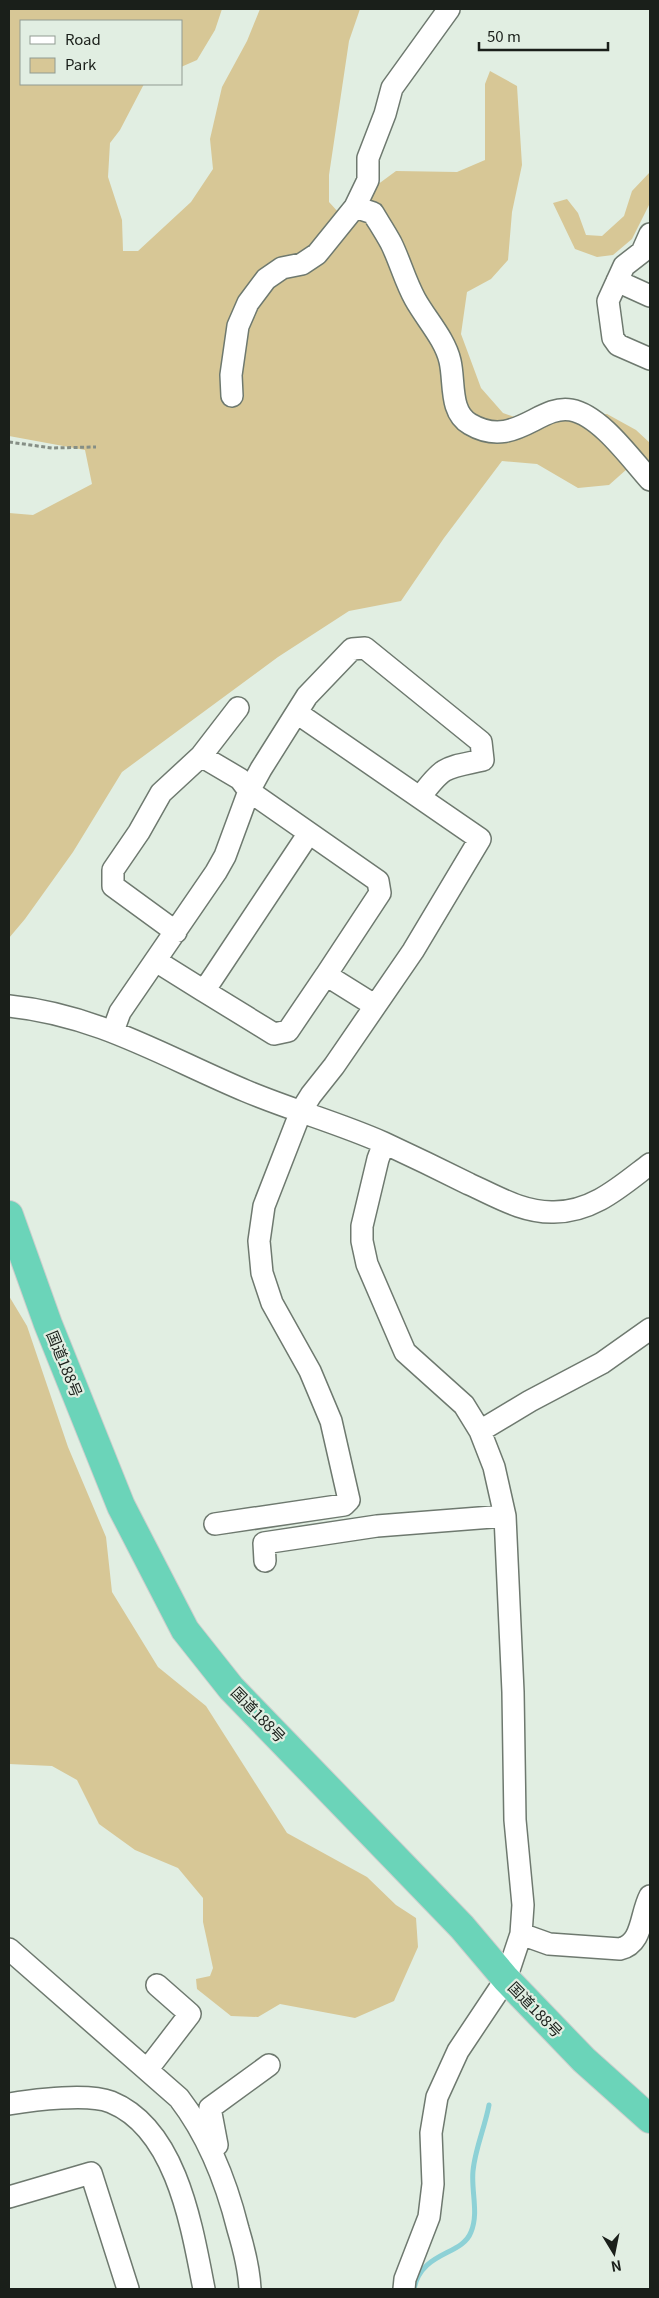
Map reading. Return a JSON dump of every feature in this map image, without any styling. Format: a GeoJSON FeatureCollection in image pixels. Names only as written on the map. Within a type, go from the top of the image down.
{"type":"FeatureCollection","features":[{"type":"Feature","properties":{"kind":"highway","name":"国道188号"},"geometry":{"type":"LineString","coordinates":[[9,1215],[48,1324],[121,1506],[185,1630],[231,1688],[462,1927],[506,1979],[584,2060],[650,2119]]}},
{"type":"Feature","properties":{"kind":"street"},"geometry":{"type":"LineString","coordinates":[[232,396],[231,375],[238,326],[248,303],[266,280],[282,268],[302,264],[317,254],[355,207],[368,180],[368,158],[385,114],[392,88],[449,9]]}},
{"type":"Feature","properties":{"kind":"street"},"geometry":{"type":"LineString","coordinates":[[355,207],[373,213],[391,244],[414,297],[437,334],[450,360],[455,405],[469,424],[492,432],[510,431],[557,410],[572,410],[586,416],[607,431],[650,480]]}},
{"type":"Feature","properties":{"kind":"street"},"geometry":{"type":"LineString","coordinates":[[650,234],[642,252],[624,266],[608,301],[613,338],[618,345],[650,359]]}},
{"type":"Feature","properties":{"kind":"street"},"geometry":{"type":"LineString","coordinates":[[617,281],[650,296]]}},
{"type":"Feature","properties":{"kind":"street"},"geometry":{"type":"LineString","coordinates":[[113,1031],[120,1012],[176,932],[225,856],[249,790],[297,713],[308,696],[352,649],[365,648],[481,742],[483,760],[447,768],[436,775],[421,796]]}},
{"type":"Feature","properties":{"kind":"street"},"geometry":{"type":"LineString","coordinates":[[176,932],[113,886],[113,870],[139,832],[161,793],[202,756],[238,708]]}},
{"type":"Feature","properties":{"kind":"street"},"geometry":{"type":"LineString","coordinates":[[215,1524],[344,1505],[349,1500],[331,1422],[310,1371],[272,1304],[262,1265],[259,1241],[264,1206],[302,1111],[311,1095],[334,1066],[374,1005],[413,951],[480,839],[421,796],[297,713]]}},
{"type":"Feature","properties":{"kind":"street"},"geometry":{"type":"LineString","coordinates":[[156,961],[274,1034],[288,1031],[380,893],[378,881],[249,790],[240,778],[202,756]]}},
{"type":"Feature","properties":{"kind":"street"},"geometry":{"type":"LineString","coordinates":[[204,991],[309,833]]}},
{"type":"Feature","properties":{"kind":"street"},"geometry":{"type":"LineString","coordinates":[[326,975],[374,1005]]}},
{"type":"Feature","properties":{"kind":"street"},"geometry":{"type":"LineString","coordinates":[[9,1006],[28,1008],[88,1022],[113,1031],[246,1091],[384,1143],[510,1203],[540,1212],[570,1211],[592,1204],[612,1193],[650,1164]]}},
{"type":"Feature","properties":{"kind":"street"},"geometry":{"type":"LineString","coordinates":[[384,1143],[378,1159],[362,1226],[362,1241],[367,1264],[405,1352],[464,1405],[480,1431],[494,1467],[505,1516],[513,1692],[515,1820],[523,1905],[521,1934],[506,1979],[458,2051],[437,2097],[431,2133],[433,2184],[429,2217],[405,2279],[404,2289]]}},
{"type":"Feature","properties":{"kind":"street"},"geometry":{"type":"LineString","coordinates":[[480,1431],[530,1400],[602,1363],[650,1329]]}},
{"type":"Feature","properties":{"kind":"street"},"geometry":{"type":"LineString","coordinates":[[265,1561],[264,1543],[377,1526],[505,1516]]}},
{"type":"Feature","properties":{"kind":"street"},"geometry":{"type":"LineString","coordinates":[[521,1934],[549,1944],[620,1949],[629,1947],[636,1939],[643,1908],[650,1896]]}},
{"type":"Feature","properties":{"kind":"street"},"geometry":{"type":"LineString","coordinates":[[9,1949],[179,2098],[196,2120],[215,2156],[227,2187],[249,2270],[250,2289]]}},
{"type":"Feature","properties":{"kind":"street"},"geometry":{"type":"LineString","coordinates":[[148,2070],[190,2014],[157,1985]]}},
{"type":"Feature","properties":{"kind":"street"},"geometry":{"type":"LineString","coordinates":[[215,2156],[219,2152],[210,2108],[269,2064]]}},
{"type":"Feature","properties":{"kind":"street"},"geometry":{"type":"LineString","coordinates":[[9,2104],[38,2100],[85,2098],[110,2101],[132,2113],[171,2162],[194,2238],[204,2289]]}},
{"type":"Feature","properties":{"kind":"street"},"geometry":{"type":"LineString","coordinates":[[9,2197],[91,2173],[128,2289]]}},
{"type":"Feature","properties":{"kind":"path"},"geometry":{"type":"LineString","coordinates":[[9,442],[52,448],[96,447]]}},
{"type":"Feature","properties":{"kind":"green space"},"geometry":{"type":"Polygon","coordinates":[[[9,9],[222,9],[215,30],[197,60],[182,67],[182,20],[20,20],[20,85],[143,85],[120,130],[110,143],[108,177],[122,220],[123,251],[138,251],[191,202],[213,169],[210,139],[222,87],[247,41],[260,9],[360,9],[349,41],[329,175],[329,202],[339,213],[396,171],[457,172],[485,160],[485,84],[490,71],[517,86],[522,165],[512,212],[508,260],[491,279],[467,292],[461,334],[481,388],[503,413],[541,426],[566,417],[607,414],[636,430],[650,443],[650,468],[627,469],[609,485],[578,488],[537,464],[502,461],[444,538],[401,601],[349,611],[278,657],[122,772],[73,852],[9,938],[9,513],[33,515],[92,484],[85,450],[9,436],[9,9]]]}},
{"type":"Feature","properties":{"kind":"green space"},"geometry":{"type":"Polygon","coordinates":[[[650,172],[650,203],[632,239],[613,255],[597,257],[575,249],[553,203],[567,199],[578,213],[586,235],[602,236],[624,216],[632,191],[650,172]]]}},
{"type":"Feature","properties":{"kind":"green space"},"geometry":{"type":"Polygon","coordinates":[[[9,1296],[27,1326],[68,1447],[106,1537],[112,1592],[158,1667],[206,1706],[287,1833],[367,1877],[396,1905],[416,1918],[418,1947],[394,2001],[355,2018],[280,2004],[258,2017],[231,2016],[197,1989],[196,1979],[210,1976],[213,1968],[203,1922],[203,1898],[178,1868],[135,1850],[99,1824],[77,1780],[52,1766],[9,1764],[9,1296]]]}},
{"type":"Feature","properties":{"kind":"waterway"},"geometry":{"type":"LineString","coordinates":[[414,2289],[418,2277],[425,2267],[459,2246],[471,2232],[475,2210],[474,2163],[489,2105]]}}]}
